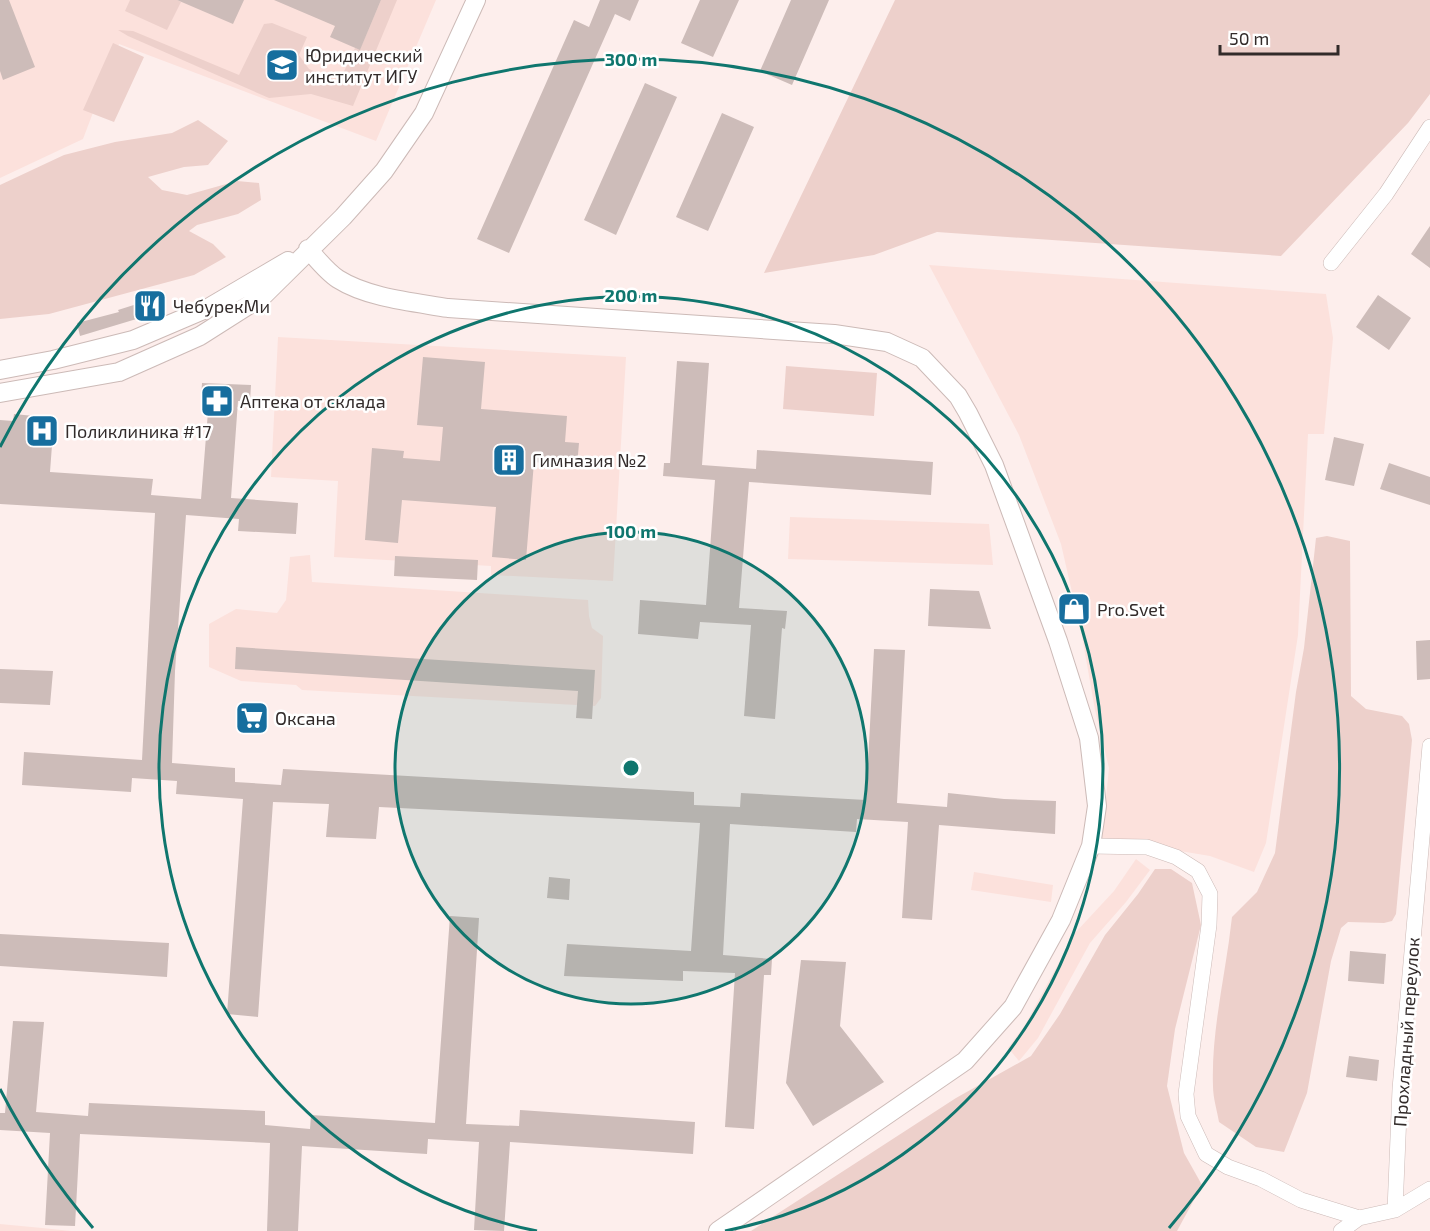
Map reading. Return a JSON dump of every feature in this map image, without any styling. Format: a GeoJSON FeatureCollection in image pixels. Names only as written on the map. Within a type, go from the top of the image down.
{"type":"FeatureCollection","features":[{"type":"Feature","properties":{"kind":"street"},"geometry":{"type":"LineString","coordinates":[[0,393],[119,372],[200,336],[263,296],[308,249],[343,217],[384,171],[424,113],[476,0]]}},
{"type":"Feature","properties":{"kind":"street"},"geometry":{"type":"LineString","coordinates":[[1331,263],[1386,194],[1430,127]]}},
{"type":"Feature","properties":{"kind":"street"},"geometry":{"type":"LineString","coordinates":[[0,369],[53,360],[133,340],[208,308],[308,249]]}},
{"type":"Feature","properties":{"kind":"street"},"geometry":{"type":"LineString","coordinates":[[308,249],[336,278],[350,285],[392,299],[448,308],[834,334],[887,342],[922,358],[958,396],[994,465],[1034,570],[1089,738],[1097,806],[1091,846],[1061,920],[1013,1007],[965,1060],[718,1231]]}},
{"type":"Feature","properties":{"kind":"street","name":"Прохладный переулок"},"geometry":{"type":"LineString","coordinates":[[1395,1210],[1400,1089],[1430,746]]}},
{"type":"Feature","properties":{"kind":"street"},"geometry":{"type":"LineString","coordinates":[[1091,846],[1148,847],[1176,857],[1198,871],[1210,894],[1209,925],[1186,1094],[1188,1116],[1206,1154],[1228,1167],[1261,1179],[1301,1200],[1359,1218]]}},
{"type":"Feature","properties":{"kind":"street"},"geometry":{"type":"LineString","coordinates":[[1341,1231],[1359,1218],[1395,1210],[1430,1189]]}},
{"type":"Feature","properties":{"kind":"shaded area"},"geometry":{"type":"Polygon","coordinates":[[[0,0],[436,0],[376,141],[119,44],[83,139],[0,178],[0,0]]]}},
{"type":"Feature","properties":{"kind":"shaded area"},"geometry":{"type":"Polygon","coordinates":[[[130,0],[177,0],[181,2],[167,30],[125,11],[130,0]]]}},
{"type":"Feature","properties":{"kind":"shaded area"},"geometry":{"type":"Polygon","coordinates":[[[381,0],[397,0],[353,106],[311,94],[269,98],[118,30],[133,31],[239,75],[264,24],[272,23],[307,37],[299,55],[309,69],[339,82],[355,48],[360,49],[381,0]]]}},
{"type":"Feature","properties":{"kind":"shaded area"},"geometry":{"type":"Polygon","coordinates":[[[895,0],[1430,0],[1430,94],[1408,123],[1281,256],[937,232],[874,255],[764,273],[895,0]]]}},
{"type":"Feature","properties":{"kind":"shaded area"},"geometry":{"type":"Polygon","coordinates":[[[113,43],[144,57],[114,122],[83,110],[113,43]]]}},
{"type":"Feature","properties":{"kind":"shaded area"},"geometry":{"type":"Polygon","coordinates":[[[198,120],[228,141],[208,165],[184,167],[148,177],[162,190],[187,195],[237,181],[259,183],[261,200],[238,214],[197,225],[189,231],[213,244],[226,257],[194,275],[49,314],[0,319],[0,185],[64,155],[115,142],[172,133],[198,120]]]}},
{"type":"Feature","properties":{"kind":"shaded area"},"geometry":{"type":"Polygon","coordinates":[[[929,265],[1326,294],[1333,338],[1324,434],[1308,434],[1298,635],[1266,843],[1254,872],[1210,856],[1102,838],[1109,768],[1061,544],[1019,435],[929,265]]]}},
{"type":"Feature","properties":{"kind":"shaded area"},"geometry":{"type":"Polygon","coordinates":[[[278,337],[626,357],[613,581],[491,575],[491,566],[334,557],[338,481],[271,477],[278,337]]]}},
{"type":"Feature","properties":{"kind":"shaded area"},"geometry":{"type":"Polygon","coordinates":[[[786,366],[877,373],[874,416],[783,409],[786,366]]]}},
{"type":"Feature","properties":{"kind":"shaded area"},"geometry":{"type":"Polygon","coordinates":[[[790,517],[989,524],[993,565],[788,559],[790,517]]]}},
{"type":"Feature","properties":{"kind":"shaded area"},"geometry":{"type":"Polygon","coordinates":[[[1327,536],[1350,541],[1351,696],[1366,709],[1402,716],[1409,724],[1412,740],[1396,914],[1392,921],[1384,923],[1348,922],[1341,928],[1331,961],[1307,1093],[1284,1152],[1256,1147],[1219,1122],[1213,1090],[1214,1044],[1232,917],[1257,892],[1275,853],[1304,648],[1316,538],[1327,536]]]}},
{"type":"Feature","properties":{"kind":"shaded area"},"geometry":{"type":"Polygon","coordinates":[[[310,555],[312,582],[588,600],[592,628],[603,636],[601,698],[595,706],[302,690],[296,685],[241,681],[209,667],[209,624],[236,609],[277,613],[286,600],[290,557],[310,555]]]}},
{"type":"Feature","properties":{"kind":"shaded area"},"geometry":{"type":"Polygon","coordinates":[[[1136,859],[1150,870],[1090,943],[1038,1038],[1019,1061],[1008,1048],[1025,1025],[1075,933],[1114,891],[1136,859]]]}},
{"type":"Feature","properties":{"kind":"shaded area"},"geometry":{"type":"Polygon","coordinates":[[[1155,869],[1171,869],[1192,883],[1201,925],[1175,1029],[1167,1086],[1184,1153],[1202,1185],[1177,1231],[751,1231],[956,1098],[1031,1056],[1060,1014],[1105,935],[1155,869]]]}},
{"type":"Feature","properties":{"kind":"shaded area"},"geometry":{"type":"Polygon","coordinates":[[[974,872],[1053,885],[1051,902],[971,890],[974,872]]]}},
{"type":"Feature","properties":{"kind":"shaded area"},"geometry":{"type":"Polygon","coordinates":[[[0,1224],[42,1228],[71,1231],[0,1231],[0,1224]]]}},
{"type":"Feature","properties":{"kind":"building"},"geometry":{"type":"Polygon","coordinates":[[[0,0],[9,0],[35,67],[3,80],[0,71],[0,0]]]}},
{"type":"Feature","properties":{"kind":"building"},"geometry":{"type":"Polygon","coordinates":[[[177,0],[244,0],[233,24],[177,0]]]}},
{"type":"Feature","properties":{"kind":"building","name":"Юридический институт ИГУ"},"geometry":{"type":"Polygon","coordinates":[[[274,0],[381,0],[360,50],[330,37],[335,26],[274,0]]]}},
{"type":"Feature","properties":{"kind":"building"},"geometry":{"type":"Polygon","coordinates":[[[600,0],[639,0],[630,21],[615,14],[509,253],[477,239],[574,20],[589,27],[600,0]]]}},
{"type":"Feature","properties":{"kind":"building"},"geometry":{"type":"Polygon","coordinates":[[[700,0],[739,0],[713,57],[681,43],[700,0]]]}},
{"type":"Feature","properties":{"kind":"building"},"geometry":{"type":"Polygon","coordinates":[[[791,0],[829,0],[792,85],[760,71],[791,0]]]}},
{"type":"Feature","properties":{"kind":"building"},"geometry":{"type":"Polygon","coordinates":[[[645,83],[677,97],[616,235],[584,220],[645,83]]]}},
{"type":"Feature","properties":{"kind":"building"},"geometry":{"type":"Polygon","coordinates":[[[722,113],[754,127],[708,231],[676,217],[722,113]]]}},
{"type":"Feature","properties":{"kind":"building"},"geometry":{"type":"Polygon","coordinates":[[[1430,226],[1430,268],[1411,254],[1430,226]]]}},
{"type":"Feature","properties":{"kind":"building"},"geometry":{"type":"Polygon","coordinates":[[[1378,295],[1411,318],[1389,350],[1356,327],[1378,295]]]}},
{"type":"Feature","properties":{"kind":"building"},"geometry":{"type":"Polygon","coordinates":[[[159,297],[163,311],[80,336],[77,323],[119,312],[118,310],[159,297]]]}},
{"type":"Feature","properties":{"kind":"building","name":"Гимназия №2"},"geometry":{"type":"Polygon","coordinates":[[[423,357],[485,362],[481,409],[567,416],[565,442],[579,443],[577,466],[534,462],[526,560],[492,557],[496,507],[402,500],[398,543],[365,540],[372,448],[404,451],[403,458],[440,461],[443,427],[417,425],[423,357]]]}},
{"type":"Feature","properties":{"kind":"building"},"geometry":{"type":"Polygon","coordinates":[[[677,361],[709,363],[702,465],[756,469],[757,450],[933,462],[931,495],[749,482],[739,608],[787,611],[785,629],[782,628],[775,719],[744,716],[751,625],[700,622],[698,639],[638,634],[640,600],[706,605],[715,480],[663,476],[664,463],[670,463],[677,361]]]}},
{"type":"Feature","properties":{"kind":"building"},"geometry":{"type":"Polygon","coordinates":[[[202,383],[251,385],[250,401],[238,401],[231,498],[298,503],[296,534],[238,531],[239,519],[186,515],[175,671],[172,763],[235,768],[235,782],[281,785],[283,769],[694,792],[694,805],[740,807],[741,793],[866,800],[874,649],[905,650],[897,803],[947,807],[948,793],[1004,799],[1056,801],[1055,834],[939,825],[932,920],[902,918],[908,822],[857,819],[856,832],[730,824],[723,955],[772,959],[771,975],[764,975],[754,1129],[725,1127],[735,973],[683,971],[683,981],[564,976],[567,944],[691,951],[700,823],[379,807],[376,839],[326,837],[329,804],[273,802],[258,1017],[227,1014],[243,799],[176,794],[177,781],[132,778],[131,792],[22,785],[24,752],[142,760],[155,513],[0,504],[0,420],[13,421],[14,414],[54,418],[50,472],[153,479],[151,495],[201,499],[209,399],[201,399],[202,383]]]}},
{"type":"Feature","properties":{"kind":"building"},"geometry":{"type":"Polygon","coordinates":[[[1334,437],[1364,444],[1354,486],[1325,480],[1334,437]]]}},
{"type":"Feature","properties":{"kind":"building"},"geometry":{"type":"Polygon","coordinates":[[[1389,463],[1430,477],[1430,505],[1380,489],[1389,463]]]}},
{"type":"Feature","properties":{"kind":"building"},"geometry":{"type":"Polygon","coordinates":[[[395,556],[478,560],[477,580],[394,576],[395,556]]]}},
{"type":"Feature","properties":{"kind":"building"},"geometry":{"type":"Polygon","coordinates":[[[930,589],[979,591],[991,629],[928,626],[930,589]]]}},
{"type":"Feature","properties":{"kind":"building"},"geometry":{"type":"Polygon","coordinates":[[[1078,600],[1083,618],[1071,621],[1066,603],[1078,600]]]}},
{"type":"Feature","properties":{"kind":"building"},"geometry":{"type":"Polygon","coordinates":[[[1430,640],[1430,679],[1417,680],[1416,641],[1430,640]]]}},
{"type":"Feature","properties":{"kind":"building"},"geometry":{"type":"Polygon","coordinates":[[[236,647],[595,670],[592,719],[576,718],[578,691],[235,669],[236,647]]]}},
{"type":"Feature","properties":{"kind":"building"},"geometry":{"type":"Polygon","coordinates":[[[0,669],[53,671],[50,705],[0,703],[0,669]]]}},
{"type":"Feature","properties":{"kind":"building","name":"Оксана"},"geometry":{"type":"Polygon","coordinates":[[[246,704],[261,706],[259,732],[244,731],[246,704]]]}},
{"type":"Feature","properties":{"kind":"building"},"geometry":{"type":"Polygon","coordinates":[[[549,877],[570,879],[569,900],[547,898],[549,877]]]}},
{"type":"Feature","properties":{"kind":"building"},"geometry":{"type":"Polygon","coordinates":[[[450,916],[479,918],[466,1124],[519,1126],[520,1110],[695,1122],[693,1154],[510,1142],[504,1231],[474,1230],[479,1142],[428,1139],[427,1154],[302,1146],[298,1231],[267,1231],[270,1143],[80,1134],[75,1226],[45,1225],[50,1133],[0,1130],[0,1113],[5,1113],[13,1021],[44,1022],[36,1112],[88,1116],[89,1103],[265,1111],[265,1125],[310,1129],[311,1115],[435,1123],[450,916]]]}},
{"type":"Feature","properties":{"kind":"building"},"geometry":{"type":"Polygon","coordinates":[[[0,934],[169,943],[167,977],[0,966],[0,934]]]}},
{"type":"Feature","properties":{"kind":"building"},"geometry":{"type":"Polygon","coordinates":[[[1350,951],[1386,954],[1384,984],[1348,981],[1350,951]]]}},
{"type":"Feature","properties":{"kind":"building"},"geometry":{"type":"Polygon","coordinates":[[[801,960],[846,962],[840,1026],[884,1082],[813,1126],[786,1083],[801,960]]]}},
{"type":"Feature","properties":{"kind":"building"},"geometry":{"type":"Polygon","coordinates":[[[1349,1056],[1379,1060],[1377,1081],[1346,1077],[1349,1056]]]}},
{"type":"Feature","properties":{"kind":"place","name":"Юридический институт ИГУ"},"geometry":{"type":"Point","coordinates":[282,65]}},
{"type":"Feature","properties":{"kind":"place","name":"ЧебурекМи"},"geometry":{"type":"Point","coordinates":[150,306]}},
{"type":"Feature","properties":{"kind":"place","name":"Аптека от склада"},"geometry":{"type":"Point","coordinates":[217,401]}},
{"type":"Feature","properties":{"kind":"place","name":"Поликлиника #17"},"geometry":{"type":"Point","coordinates":[42,431]}},
{"type":"Feature","properties":{"kind":"place","name":"Гимназия №2"},"geometry":{"type":"Point","coordinates":[509,460]}},
{"type":"Feature","properties":{"kind":"place","name":"Pro.Svet"},"geometry":{"type":"Point","coordinates":[1074,609]}},
{"type":"Feature","properties":{"kind":"place","name":"Оксана"},"geometry":{"type":"Point","coordinates":[252,718]}}]}
